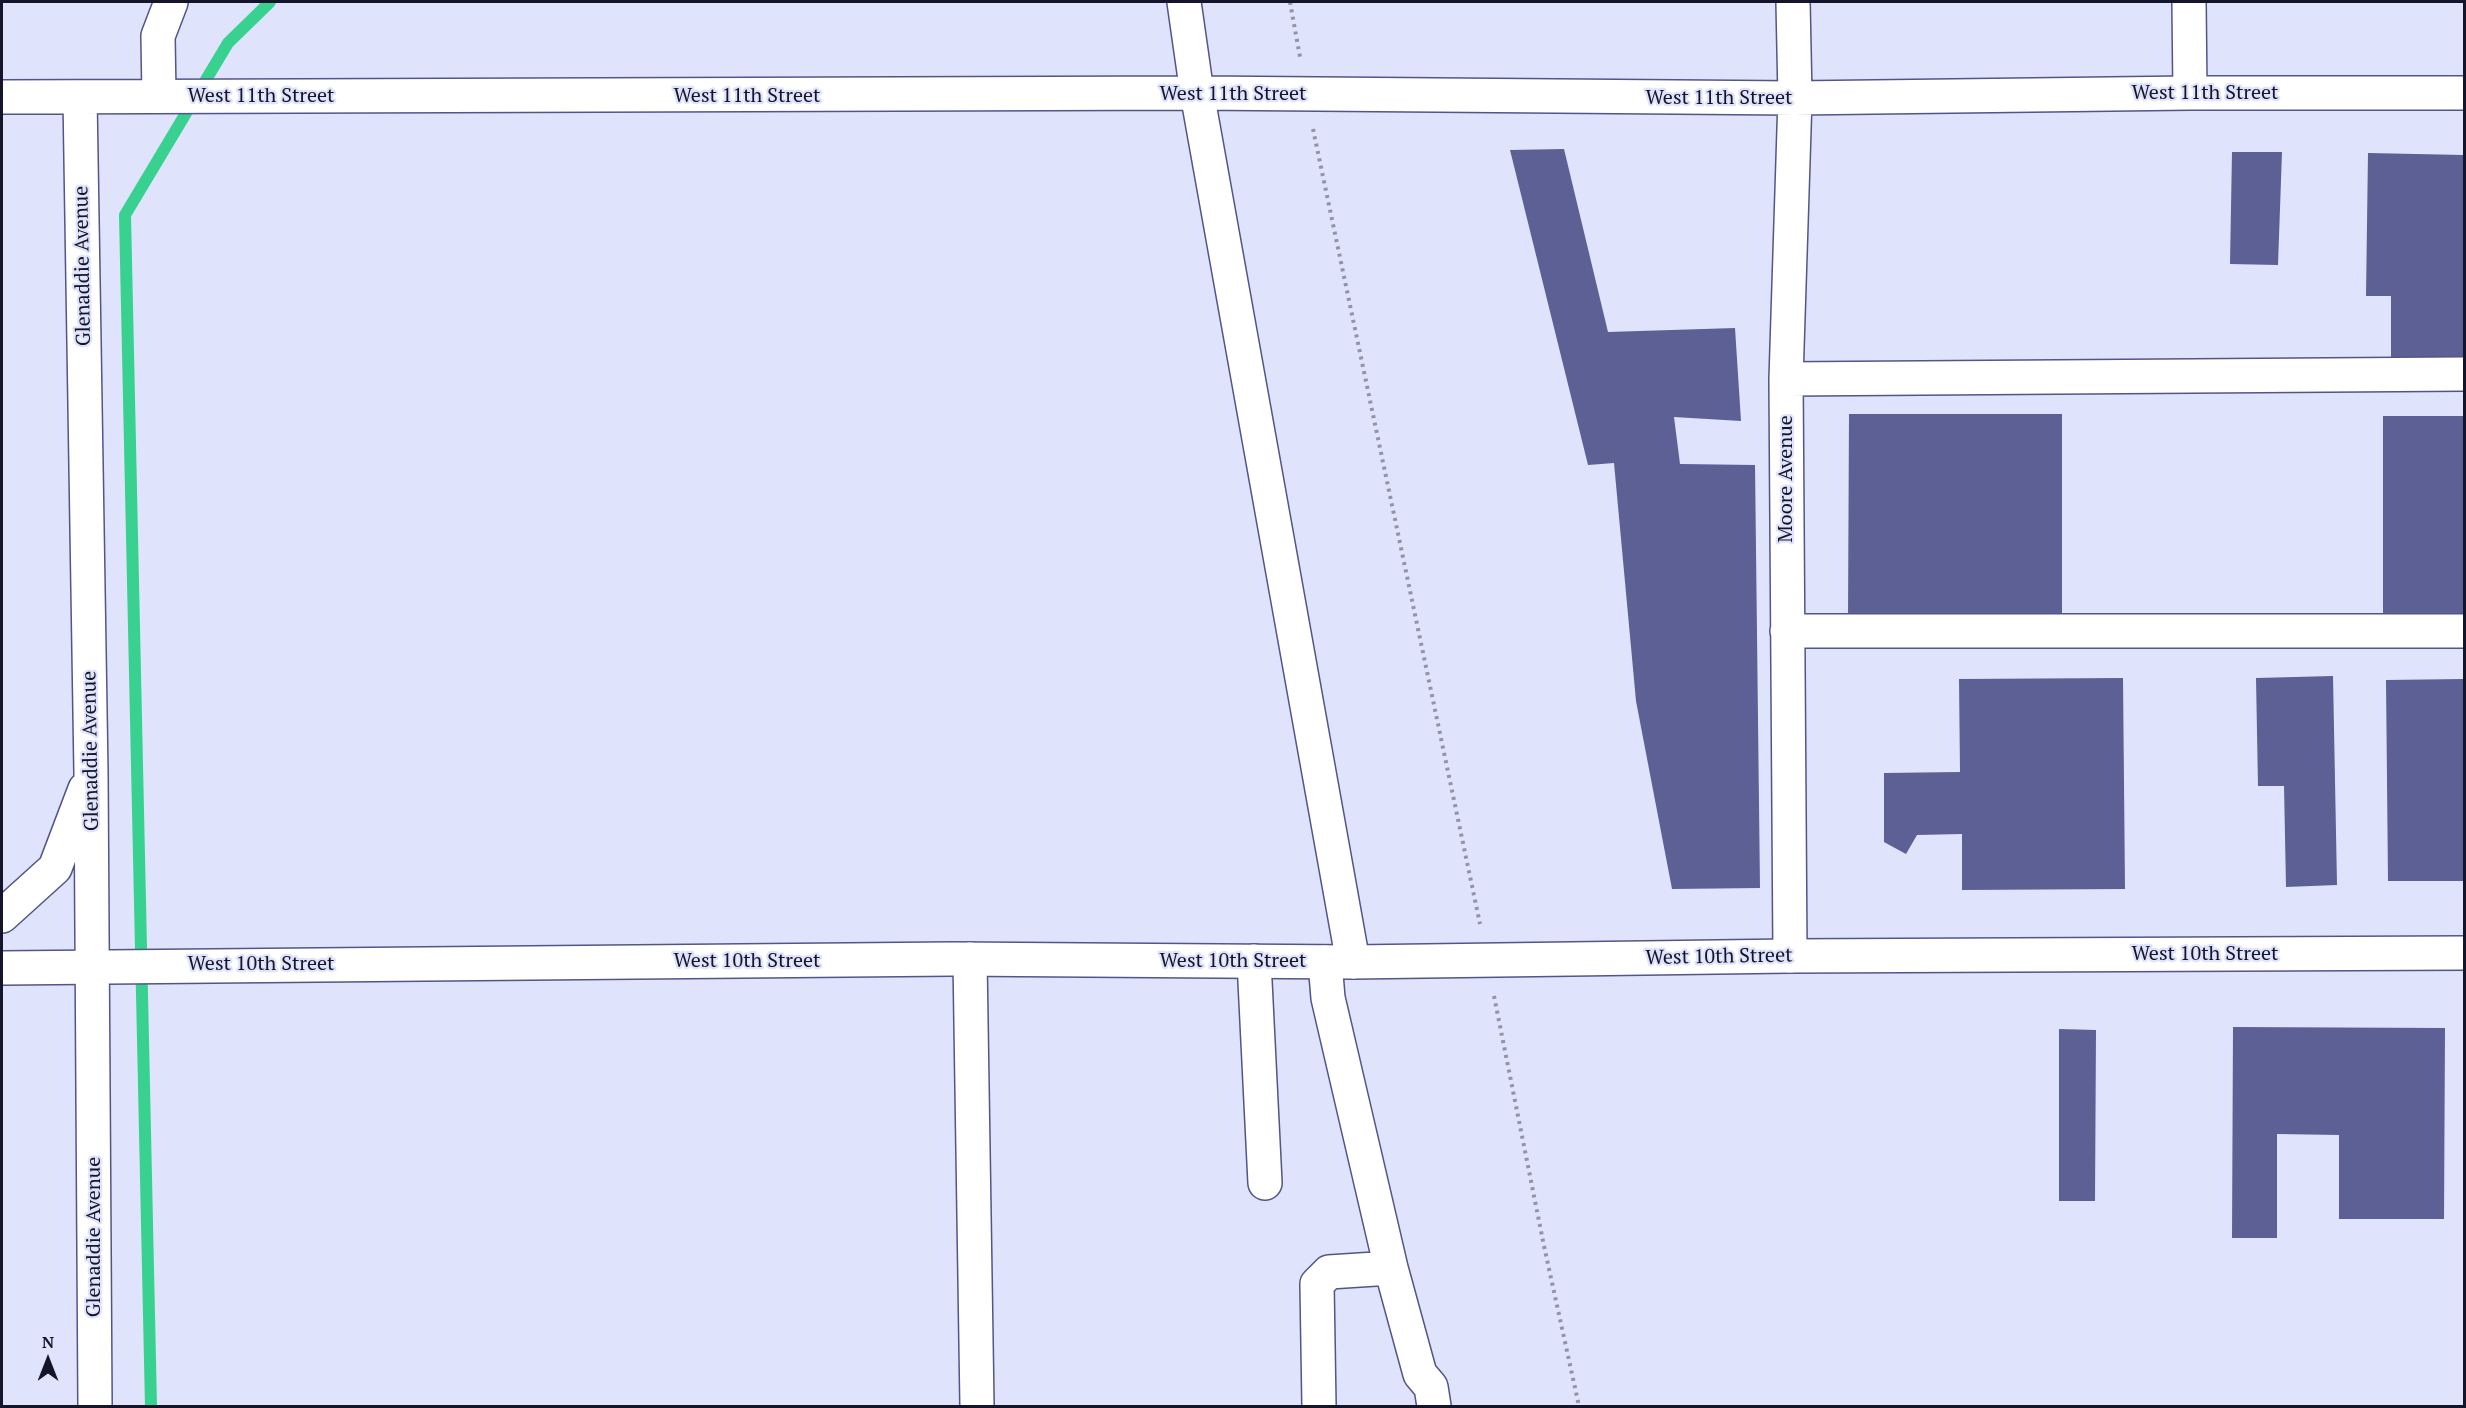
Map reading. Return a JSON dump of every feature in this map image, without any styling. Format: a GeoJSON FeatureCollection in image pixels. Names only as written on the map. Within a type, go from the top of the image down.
{"type":"FeatureCollection","features":[{"type":"Feature","properties":{"kind":"street"},"geometry":{"type":"LineString","coordinates":[[159,96],[158,36],[171,2]]}},
{"type":"Feature","properties":{"kind":"street"},"geometry":{"type":"LineString","coordinates":[[1184,2],[1339,962],[1328,998],[1391,1268],[1420,1374],[1431,1387],[1434,1407]]}},
{"type":"Feature","properties":{"kind":"street","name":"Moore Avenue"},"geometry":{"type":"LineString","coordinates":[[1790,956],[1786,379],[1795,98],[1793,2]]}},
{"type":"Feature","properties":{"kind":"street"},"geometry":{"type":"LineString","coordinates":[[2189,2],[2190,93]]}},
{"type":"Feature","properties":{"kind":"street","name":"West 11th Street"},"geometry":{"type":"LineString","coordinates":[[2,97],[1197,93],[1795,98],[2190,93],[2464,93]]}},
{"type":"Feature","properties":{"kind":"street","name":"Glenaddie Avenue"},"geometry":{"type":"LineString","coordinates":[[81,97],[91,773],[108,966],[95,1407]]}},
{"type":"Feature","properties":{"kind":"street"},"geometry":{"type":"LineString","coordinates":[[1786,379],[2464,374]]}},
{"type":"Feature","properties":{"kind":"street"},"geometry":{"type":"LineString","coordinates":[[1787,631],[2464,631]]}},
{"type":"Feature","properties":{"kind":"street"},"geometry":{"type":"LineString","coordinates":[[2,916],[55,868],[91,773]]}},
{"type":"Feature","properties":{"kind":"street","name":"West 10th Street"},"geometry":{"type":"LineString","coordinates":[[2,968],[970,959],[1339,962],[1790,956],[2464,953]]}},
{"type":"Feature","properties":{"kind":"street"},"geometry":{"type":"LineString","coordinates":[[970,959],[977,1407]]}},
{"type":"Feature","properties":{"kind":"street"},"geometry":{"type":"LineString","coordinates":[[1254,961],[1265,1183]]}},
{"type":"Feature","properties":{"kind":"street"},"geometry":{"type":"LineString","coordinates":[[1319,1407],[1317,1284],[1329,1272],[1391,1268]]}},
{"type":"Feature","properties":{"kind":"path"},"geometry":{"type":"LineString","coordinates":[[1290,2],[1306,94],[1579,1407]]}},
{"type":"Feature","properties":{"kind":"building"},"geometry":{"type":"Polygon","coordinates":[[[1564,149],[1608,332],[1735,328],[1741,421],[1674,417],[1680,464],[1755,465],[1760,888],[1672,889],[1636,701],[1614,463],[1588,465],[1510,150],[1564,149]]]}},
{"type":"Feature","properties":{"kind":"building"},"geometry":{"type":"Polygon","coordinates":[[[2232,152],[2282,152],[2278,265],[2230,264],[2232,152]]]}},
{"type":"Feature","properties":{"kind":"building"},"geometry":{"type":"Polygon","coordinates":[[[2368,153],[2464,155],[2464,364],[2391,363],[2391,296],[2366,296],[2368,153]]]}},
{"type":"Feature","properties":{"kind":"building"},"geometry":{"type":"Polygon","coordinates":[[[1849,414],[2062,414],[2062,617],[1848,617],[1849,414]]]}},
{"type":"Feature","properties":{"kind":"building"},"geometry":{"type":"Polygon","coordinates":[[[2383,416],[2464,416],[2464,616],[2383,617],[2383,416]]]}},
{"type":"Feature","properties":{"kind":"building"},"geometry":{"type":"Polygon","coordinates":[[[2333,676],[2337,885],[2286,887],[2284,786],[2258,786],[2256,678],[2333,676]]]}},
{"type":"Feature","properties":{"kind":"building"},"geometry":{"type":"Polygon","coordinates":[[[2123,678],[2125,889],[1962,890],[1962,834],[1917,835],[1906,854],[1884,842],[1884,773],[1960,772],[1959,679],[2123,678]]]}},
{"type":"Feature","properties":{"kind":"building"},"geometry":{"type":"Polygon","coordinates":[[[2464,679],[2464,881],[2388,881],[2386,680],[2464,679]]]}},
{"type":"Feature","properties":{"kind":"building"},"geometry":{"type":"Polygon","coordinates":[[[2233,1027],[2445,1028],[2444,1219],[2339,1219],[2339,1135],[2277,1134],[2277,1238],[2232,1238],[2233,1027]]]}},
{"type":"Feature","properties":{"kind":"building"},"geometry":{"type":"Polygon","coordinates":[[[2059,1029],[2096,1030],[2095,1201],[2059,1201],[2059,1029]]]}},
{"type":"Feature","properties":{"kind":"waterway"},"geometry":{"type":"LineString","coordinates":[[151,1406],[125,215],[228,43],[270,2]]}}]}
